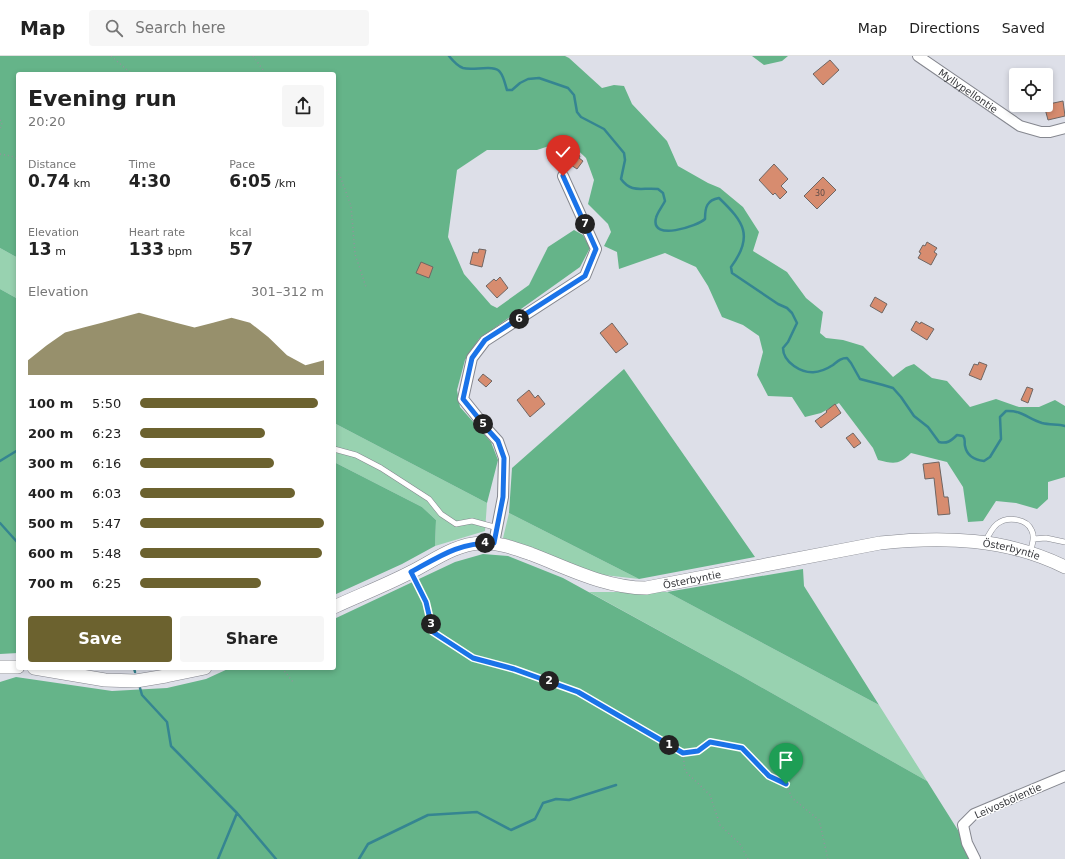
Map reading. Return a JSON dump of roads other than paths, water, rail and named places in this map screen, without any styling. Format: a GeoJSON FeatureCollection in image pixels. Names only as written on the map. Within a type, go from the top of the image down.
{"type":"FeatureCollection","features":[{"type":"Feature","properties":{"kind":"street","name":"Myllypellontie"},"geometry":{"type":"LineString","coordinates":[[918,56],[1020,126],[1041,132],[1050,132],[1065,128]]}},
{"type":"Feature","properties":{"kind":"street"},"geometry":{"type":"LineString","coordinates":[[494,543],[503,497],[504,458],[498,441],[463,399],[472,358],[485,340],[585,276],[596,249],[563,176]]}},
{"type":"Feature","properties":{"kind":"street","name":"Österbyntie"},"geometry":{"type":"LineString","coordinates":[[336,606],[411,572],[462,546],[479,543],[494,543],[513,548],[592,579],[632,588],[646,588],[880,543],[921,539],[949,539],[985,542],[1008,546],[1065,567]]}},
{"type":"Feature","properties":{"kind":"street"},"geometry":{"type":"LineString","coordinates":[[0,667],[16,667]]}},
{"type":"Feature","properties":{"kind":"street"},"geometry":{"type":"LineString","coordinates":[[46,670],[105,680],[136,681],[195,670]]}},
{"type":"Feature","properties":{"kind":"street","name":"Leivosbölentie"},"geometry":{"type":"LineString","coordinates":[[975,859],[967,843],[963,825],[974,814],[1065,776]]}},
{"type":"Feature","properties":{"kind":"lane"},"geometry":{"type":"LineString","coordinates":[[336,450],[356,455],[381,468],[429,499],[441,514],[456,524],[472,521],[498,528]]}},
{"type":"Feature","properties":{"kind":"lane"},"geometry":{"type":"LineString","coordinates":[[985,542],[996,524],[1012,518],[1026,524],[1032,530],[1033,539],[1030,553]]}},
{"type":"Feature","properties":{"kind":"lane"},"geometry":{"type":"LineString","coordinates":[[1033,539],[1046,538],[1065,542]]}},
{"type":"Feature","properties":{"kind":"waterway"},"geometry":{"type":"LineString","coordinates":[[449,56],[457,65],[463,68],[494,68],[500,72],[507,90],[512,90],[520,83],[528,79],[539,78],[568,88],[574,95],[577,112],[581,117],[604,129],[624,153],[625,160],[621,179],[625,184],[629,187],[638,189],[658,189],[663,193],[665,201],[656,218],[656,225],[660,229],[667,231],[676,230],[701,222],[705,219],[706,208],[709,202],[719,198],[735,215],[743,230],[744,238],[742,247],[731,267],[732,273],[778,304],[787,308],[792,313],[797,323],[788,342],[783,348],[783,351],[787,360],[799,369],[808,372],[818,372],[828,368],[841,359],[847,358],[860,379],[893,388],[914,416],[928,427],[939,442],[949,442],[957,435],[963,436],[966,449],[972,457],[984,461],[990,457],[1001,439],[1000,417],[1006,411],[1021,413],[1042,423],[1065,426]]}},
{"type":"Feature","properties":{"kind":"waterway"},"geometry":{"type":"LineString","coordinates":[[0,461],[16,451]]}},
{"type":"Feature","properties":{"kind":"waterway"},"geometry":{"type":"LineString","coordinates":[[0,523],[16,541]]}},
{"type":"Feature","properties":{"kind":"waterway"},"geometry":{"type":"LineString","coordinates":[[140,688],[142,695],[167,722],[171,746],[237,813],[276,859]]}},
{"type":"Feature","properties":{"kind":"waterway"},"geometry":{"type":"LineString","coordinates":[[359,859],[368,844],[428,815],[477,812],[511,830],[535,819],[543,803],[556,799],[569,800],[616,785]]}},
{"type":"Feature","properties":{"kind":"waterway"},"geometry":{"type":"LineString","coordinates":[[218,859],[237,813]]}}]}
